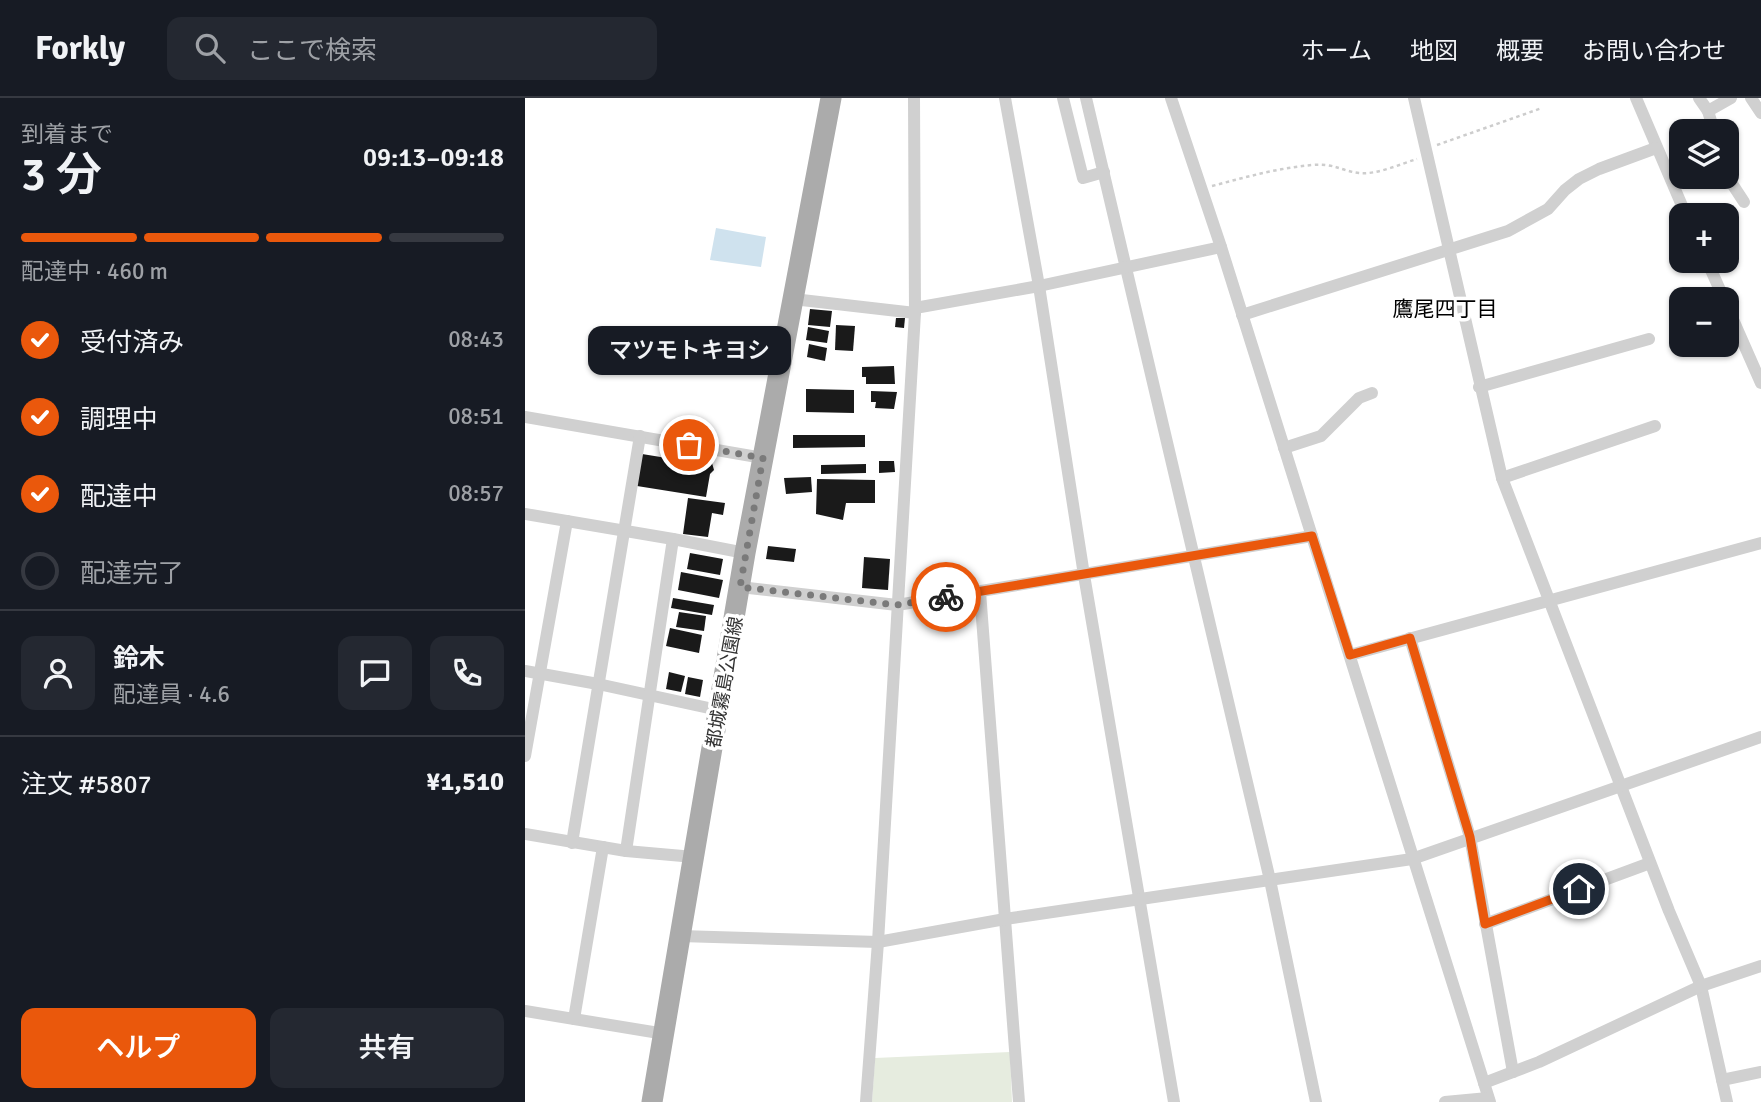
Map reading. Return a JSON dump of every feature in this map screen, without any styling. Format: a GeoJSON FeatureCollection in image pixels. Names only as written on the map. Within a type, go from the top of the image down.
{"type":"FeatureCollection","features":[{"type":"Feature","properties":{"kind":"main road","name":"都城霧島公園線"},"geometry":{"type":"LineString","coordinates":[[652,1102],[745,553],[831,98]]}},
{"type":"Feature","properties":{"kind":"street"},"geometry":{"type":"LineString","coordinates":[[866,1102],[915,310],[914,98]]}},
{"type":"Feature","properties":{"kind":"street"},"geometry":{"type":"LineString","coordinates":[[1005,98],[1039,286],[1084,575],[1174,1102]]}},
{"type":"Feature","properties":{"kind":"street"},"geometry":{"type":"LineString","coordinates":[[1063,98],[1083,178],[1104,172]]}},
{"type":"Feature","properties":{"kind":"street"},"geometry":{"type":"LineString","coordinates":[[1086,98],[1270,880],[1316,1102]]}},
{"type":"Feature","properties":{"kind":"street"},"geometry":{"type":"LineString","coordinates":[[1171,98],[1221,247],[1489,1100],[1445,1102]]}},
{"type":"Feature","properties":{"kind":"street"},"geometry":{"type":"LineString","coordinates":[[1414,98],[1502,478],[1619,785],[1701,986],[1727,1102]]}},
{"type":"Feature","properties":{"kind":"street"},"geometry":{"type":"LineString","coordinates":[[1636,98],[1681,203]]}},
{"type":"Feature","properties":{"kind":"street"},"geometry":{"type":"LineString","coordinates":[[1699,98],[1710,119]]}},
{"type":"Feature","properties":{"kind":"street"},"geometry":{"type":"LineString","coordinates":[[1708,111],[1731,98]]}},
{"type":"Feature","properties":{"kind":"street"},"geometry":{"type":"LineString","coordinates":[[1751,98],[1761,113]]}},
{"type":"Feature","properties":{"kind":"street"},"geometry":{"type":"LineString","coordinates":[[1242,315],[1508,231],[1548,209],[1579,179],[1656,148]]}},
{"type":"Feature","properties":{"kind":"street"},"geometry":{"type":"LineString","coordinates":[[1736,189],[1744,202]]}},
{"type":"Feature","properties":{"kind":"street"},"geometry":{"type":"LineString","coordinates":[[793,299],[915,310],[1221,247]]}},
{"type":"Feature","properties":{"kind":"street"},"geometry":{"type":"LineString","coordinates":[[1739,331],[1760,376]]}},
{"type":"Feature","properties":{"kind":"street"},"geometry":{"type":"LineString","coordinates":[[1479,387],[1649,339]]}},
{"type":"Feature","properties":{"kind":"street"},"geometry":{"type":"LineString","coordinates":[[1284,448],[1321,436],[1359,398],[1372,393]]}},
{"type":"Feature","properties":{"kind":"street"},"geometry":{"type":"LineString","coordinates":[[525,416],[763,458]]}},
{"type":"Feature","properties":{"kind":"street"},"geometry":{"type":"LineString","coordinates":[[1502,478],[1655,426]]}},
{"type":"Feature","properties":{"kind":"street"},"geometry":{"type":"LineString","coordinates":[[572,843],[640,436]]}},
{"type":"Feature","properties":{"kind":"street"},"geometry":{"type":"LineString","coordinates":[[525,514],[673,538],[745,553]]}},
{"type":"Feature","properties":{"kind":"street"},"geometry":{"type":"LineString","coordinates":[[525,757],[566,521]]}},
{"type":"Feature","properties":{"kind":"street"},"geometry":{"type":"LineString","coordinates":[[740,587],[897,605],[1312,536]]}},
{"type":"Feature","properties":{"kind":"street"},"geometry":{"type":"LineString","coordinates":[[626,851],[673,538]]}},
{"type":"Feature","properties":{"kind":"street"},"geometry":{"type":"LineString","coordinates":[[1350,655],[1761,543]]}},
{"type":"Feature","properties":{"kind":"street"},"geometry":{"type":"LineString","coordinates":[[980,592],[1019,1102]]}},
{"type":"Feature","properties":{"kind":"street"},"geometry":{"type":"LineString","coordinates":[[1410,638],[1470,837],[1513,1072]]}},
{"type":"Feature","properties":{"kind":"street"},"geometry":{"type":"LineString","coordinates":[[525,671],[718,710]]}},
{"type":"Feature","properties":{"kind":"street"},"geometry":{"type":"LineString","coordinates":[[680,936],[878,942],[1005,919],[1412,859],[1761,737]]}},
{"type":"Feature","properties":{"kind":"street"},"geometry":{"type":"LineString","coordinates":[[525,834],[626,851],[694,857]]}},
{"type":"Feature","properties":{"kind":"street"},"geometry":{"type":"LineString","coordinates":[[574,1019],[603,847]]}},
{"type":"Feature","properties":{"kind":"street"},"geometry":{"type":"LineString","coordinates":[[1485,924],[1650,863]]}},
{"type":"Feature","properties":{"kind":"street"},"geometry":{"type":"LineString","coordinates":[[1484,1083],[1701,986],[1761,966]]}},
{"type":"Feature","properties":{"kind":"street"},"geometry":{"type":"LineString","coordinates":[[525,1011],[665,1034]]}},
{"type":"Feature","properties":{"kind":"street"},"geometry":{"type":"LineString","coordinates":[[1722,1080],[1761,1072]]}},
{"type":"Feature","properties":{"kind":"path"},"geometry":{"type":"LineString","coordinates":[[1202,189],[1268,171],[1314,165],[1336,165],[1357,173],[1368,173],[1542,108]]}},
{"type":"Feature","properties":{"kind":"shaded area"},"geometry":{"type":"Polygon","coordinates":[[[1010,1052],[1012,1102],[872,1102],[875,1058],[1010,1052]]]}},
{"type":"Feature","properties":{"kind":"water"},"geometry":{"type":"Polygon","coordinates":[[[716,228],[766,237],[761,267],[710,260],[716,228]]]}},
{"type":"Feature","properties":{"kind":"building"},"geometry":{"type":"Polygon","coordinates":[[[810,309],[832,311],[830,327],[808,325],[810,309]]]}},
{"type":"Feature","properties":{"kind":"building"},"geometry":{"type":"Polygon","coordinates":[[[896,318],[905,318],[904,328],[895,327],[896,318]]]}},
{"type":"Feature","properties":{"kind":"building"},"geometry":{"type":"Polygon","coordinates":[[[836,325],[855,326],[853,351],[835,350],[836,325]]]}},
{"type":"Feature","properties":{"kind":"building"},"geometry":{"type":"Polygon","coordinates":[[[808,327],[829,331],[827,343],[806,340],[808,327]]]}},
{"type":"Feature","properties":{"kind":"building"},"geometry":{"type":"Polygon","coordinates":[[[809,344],[827,348],[825,361],[807,357],[809,344]]]}},
{"type":"Feature","properties":{"kind":"building"},"geometry":{"type":"Polygon","coordinates":[[[894,366],[895,384],[866,384],[866,377],[862,377],[862,367],[894,366]]]}},
{"type":"Feature","properties":{"kind":"building"},"geometry":{"type":"Polygon","coordinates":[[[806,389],[854,390],[854,413],[806,412],[806,389]]]}},
{"type":"Feature","properties":{"kind":"building"},"geometry":{"type":"Polygon","coordinates":[[[871,391],[897,392],[894,409],[875,408],[876,402],[871,402],[871,391]]]}},
{"type":"Feature","properties":{"kind":"building"},"geometry":{"type":"Polygon","coordinates":[[[793,435],[865,435],[865,447],[793,448],[793,435]]]}},
{"type":"Feature","properties":{"kind":"building"},"geometry":{"type":"Polygon","coordinates":[[[642,454],[712,463],[714,470],[710,474],[706,497],[637,486],[642,454]]]}},
{"type":"Feature","properties":{"kind":"building"},"geometry":{"type":"Polygon","coordinates":[[[879,461],[894,461],[895,472],[879,473],[879,461]]]}},
{"type":"Feature","properties":{"kind":"building"},"geometry":{"type":"Polygon","coordinates":[[[866,464],[866,473],[821,474],[821,465],[866,464]]]}},
{"type":"Feature","properties":{"kind":"building"},"geometry":{"type":"Polygon","coordinates":[[[811,477],[812,492],[786,494],[784,478],[811,477]]]}},
{"type":"Feature","properties":{"kind":"building"},"geometry":{"type":"Polygon","coordinates":[[[817,479],[875,480],[875,503],[846,503],[843,520],[816,514],[817,479]]]}},
{"type":"Feature","properties":{"kind":"building"},"geometry":{"type":"Polygon","coordinates":[[[688,498],[725,503],[723,515],[712,513],[708,537],[683,534],[688,498]]]}},
{"type":"Feature","properties":{"kind":"building"},"geometry":{"type":"Polygon","coordinates":[[[768,546],[796,549],[794,562],[766,559],[768,546]]]}},
{"type":"Feature","properties":{"kind":"building"},"geometry":{"type":"Polygon","coordinates":[[[690,553],[723,559],[720,575],[687,569],[690,553]]]}},
{"type":"Feature","properties":{"kind":"building"},"geometry":{"type":"Polygon","coordinates":[[[864,557],[890,559],[888,590],[862,588],[864,557]]]}},
{"type":"Feature","properties":{"kind":"building"},"geometry":{"type":"Polygon","coordinates":[[[681,572],[723,580],[719,598],[678,590],[681,572]]]}},
{"type":"Feature","properties":{"kind":"building"},"geometry":{"type":"Polygon","coordinates":[[[673,598],[714,605],[712,615],[671,608],[673,598]]]}},
{"type":"Feature","properties":{"kind":"building"},"geometry":{"type":"Polygon","coordinates":[[[679,612],[706,616],[704,631],[676,627],[679,612]]]}},
{"type":"Feature","properties":{"kind":"building"},"geometry":{"type":"Polygon","coordinates":[[[670,628],[702,635],[699,653],[666,646],[670,628]]]}},
{"type":"Feature","properties":{"kind":"building"},"geometry":{"type":"Polygon","coordinates":[[[669,672],[685,676],[681,692],[666,689],[669,672]]]}},
{"type":"Feature","properties":{"kind":"building"},"geometry":{"type":"Polygon","coordinates":[[[688,677],[703,680],[700,697],[685,694],[688,677]]]}},
{"type":"Feature","properties":{"kind":"way so far"},"geometry":{"type":"LineString","coordinates":[[689,445],[763,458],[740,587],[897,605],[946,597]]}},
{"type":"Feature","properties":{"kind":"place","name":"マツモトキヨシ"},"geometry":{"type":"Point","coordinates":[689,445]}},
{"type":"Feature","properties":{"kind":"district","name":"鷹尾四丁目"},"geometry":{"type":"Point","coordinates":[1445,309]}},
{"type":"Feature","properties":{"kind":"route"},"geometry":{"type":"LineString","coordinates":[[946,597],[1312,536],[1350,655],[1410,638],[1470,837],[1485,924],[1579,889]]}}]}
